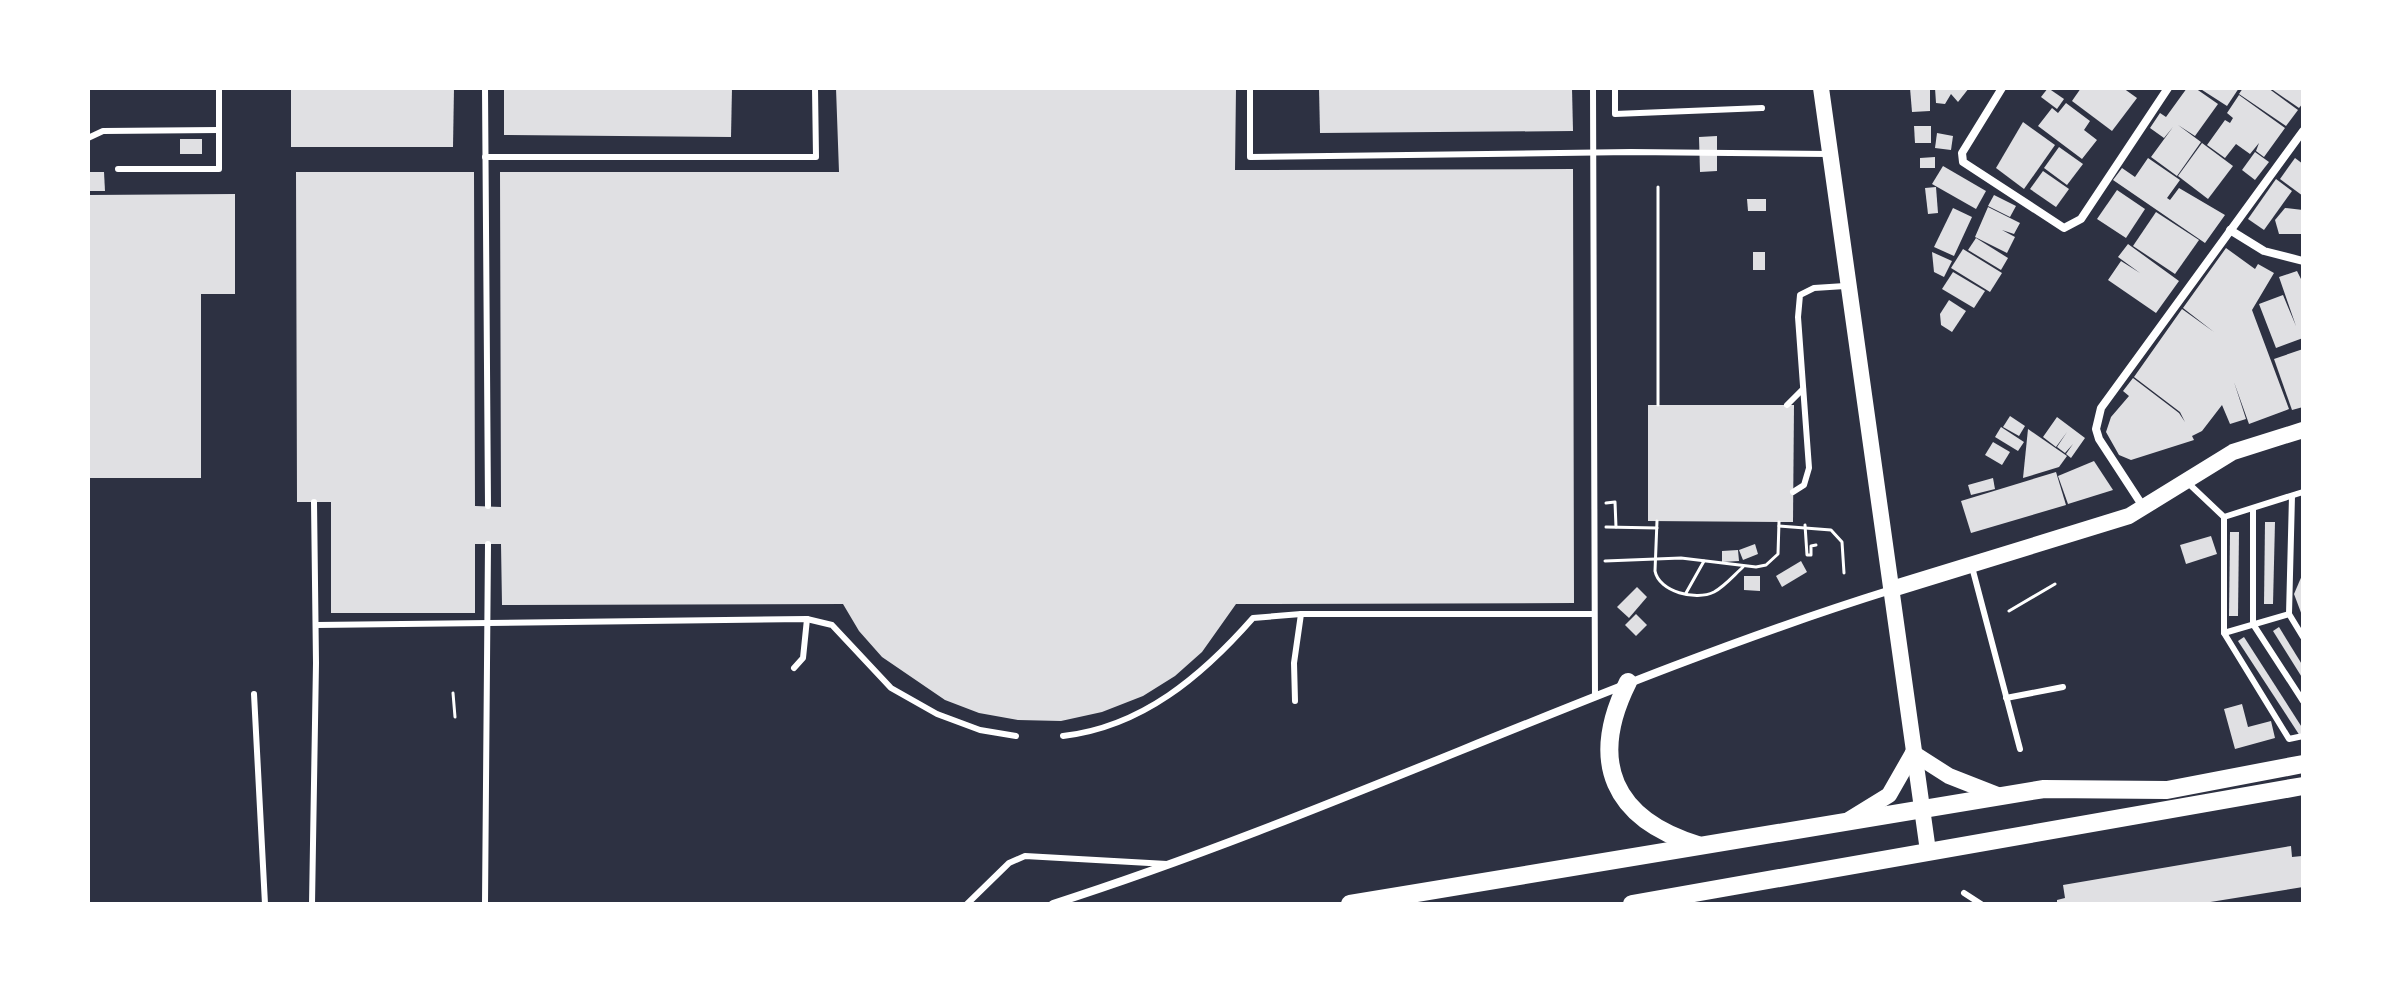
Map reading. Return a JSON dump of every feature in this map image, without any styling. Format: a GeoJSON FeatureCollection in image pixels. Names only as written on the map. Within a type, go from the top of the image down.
{"type":"FeatureCollection","features":[{"type":"Feature","properties":{"kind":"main road"},"geometry":{"type":"LineString","coordinates":[[1821,88],[1928,851]]}},
{"type":"Feature","properties":{"kind":"main road"},"geometry":{"type":"LineString","coordinates":[[1892,589],[2107,524],[2144,508],[2233,452],[2303,430]]}},
{"type":"Feature","properties":{"kind":"main road"},"geometry":{"type":"LineString","coordinates":[[1628,682],[1614,710],[1608,741],[1613,772],[1623,798],[1639,818],[1671,836],[1704,846]]}},
{"type":"Feature","properties":{"kind":"main road"},"geometry":{"type":"LineString","coordinates":[[1913,753],[1949,776],[2001,797]]}},
{"type":"Feature","properties":{"kind":"main road"},"geometry":{"type":"LineString","coordinates":[[1839,824],[1889,795],[1913,753]]}},
{"type":"Feature","properties":{"kind":"main road"},"geometry":{"type":"LineString","coordinates":[[1350,904],[2001,797],[2075,788],[2167,790],[2303,764]]}},
{"type":"Feature","properties":{"kind":"main road"},"geometry":{"type":"LineString","coordinates":[[1632,904],[2303,786]]}},
{"type":"Feature","properties":{"kind":"street"},"geometry":{"type":"LineString","coordinates":[[2002,88],[1962,153],[1963,162],[2064,228],[2081,219],[2168,88]]}},
{"type":"Feature","properties":{"kind":"street"},"geometry":{"type":"LineString","coordinates":[[2144,508],[2104,450],[2096,429],[2097,418],[2107,398],[2303,131]]}},
{"type":"Feature","properties":{"kind":"street"},"geometry":{"type":"LineString","coordinates":[[2230,230],[2264,251],[2303,261]]}},
{"type":"Feature","properties":{"kind":"street"},"geometry":{"type":"LineString","coordinates":[[1053,904],[1175,865],[1628,682],[1892,589]]}},
{"type":"Feature","properties":{"kind":"lane"},"geometry":{"type":"LineString","coordinates":[[118,169],[219,169],[219,88]]}},
{"type":"Feature","properties":{"kind":"lane"},"geometry":{"type":"LineString","coordinates":[[485,88],[488,506]]}},
{"type":"Feature","properties":{"kind":"lane"},"geometry":{"type":"LineString","coordinates":[[485,157],[816,157],[815,88]]}},
{"type":"Feature","properties":{"kind":"lane"},"geometry":{"type":"LineString","coordinates":[[1250,88],[1250,157],[1831,154]]}},
{"type":"Feature","properties":{"kind":"lane"},"geometry":{"type":"LineString","coordinates":[[1593,88],[1595,695]]}},
{"type":"Feature","properties":{"kind":"lane"},"geometry":{"type":"LineString","coordinates":[[1615,88],[1615,114],[1762,108]]}},
{"type":"Feature","properties":{"kind":"lane"},"geometry":{"type":"LineString","coordinates":[[88,138],[103,131],[219,130]]}},
{"type":"Feature","properties":{"kind":"lane"},"geometry":{"type":"LineString","coordinates":[[1793,492],[1804,485],[1809,468],[1798,317],[1800,295],[1814,288],[1849,285]]}},
{"type":"Feature","properties":{"kind":"lane"},"geometry":{"type":"LineString","coordinates":[[475,327],[487,327]]}},
{"type":"Feature","properties":{"kind":"lane"},"geometry":{"type":"LineString","coordinates":[[1787,405],[1803,389]]}},
{"type":"Feature","properties":{"kind":"lane"},"geometry":{"type":"LineString","coordinates":[[2187,482],[2224,517],[2224,633],[2289,739],[2303,736]]}},
{"type":"Feature","properties":{"kind":"lane"},"geometry":{"type":"LineString","coordinates":[[2224,517],[2303,492]]}},
{"type":"Feature","properties":{"kind":"lane"},"geometry":{"type":"LineString","coordinates":[[2292,496],[2289,614],[2303,637]]}},
{"type":"Feature","properties":{"kind":"lane"},"geometry":{"type":"LineString","coordinates":[[312,904],[316,625],[314,502]]}},
{"type":"Feature","properties":{"kind":"lane"},"geometry":{"type":"LineString","coordinates":[[2253,509],[2253,624],[2303,701]]}},
{"type":"Feature","properties":{"kind":"lane"},"geometry":{"type":"LineString","coordinates":[[485,904],[488,544]]}},
{"type":"Feature","properties":{"kind":"lane"},"geometry":{"type":"LineString","coordinates":[[1971,565],[2020,749]]}},
{"type":"Feature","properties":{"kind":"lane"},"geometry":{"type":"LineString","coordinates":[[1063,736],[1095,733],[1134,716],[1182,688],[1215,661],[1253,618],[1301,614],[1594,614]]}},
{"type":"Feature","properties":{"kind":"lane"},"geometry":{"type":"LineString","coordinates":[[1295,701],[1294,663],[1301,614]]}},
{"type":"Feature","properties":{"kind":"lane"},"geometry":{"type":"LineString","coordinates":[[2224,633],[2289,614]]}},
{"type":"Feature","properties":{"kind":"lane"},"geometry":{"type":"LineString","coordinates":[[316,625],[807,619],[832,625],[891,688],[937,714],[980,730],[1016,736]]}},
{"type":"Feature","properties":{"kind":"lane"},"geometry":{"type":"LineString","coordinates":[[794,668],[803,658],[807,619]]}},
{"type":"Feature","properties":{"kind":"lane"},"geometry":{"type":"LineString","coordinates":[[2006,698],[2063,687]]}},
{"type":"Feature","properties":{"kind":"lane"},"geometry":{"type":"LineString","coordinates":[[254,694],[265,904]]}},
{"type":"Feature","properties":{"kind":"lane"},"geometry":{"type":"LineString","coordinates":[[967,904],[1009,863],[1025,856],[1175,865]]}},
{"type":"Feature","properties":{"kind":"lane"},"geometry":{"type":"LineString","coordinates":[[1964,893],[1981,904]]}},
{"type":"Feature","properties":{"kind":"path"},"geometry":{"type":"LineString","coordinates":[[1658,187],[1658,405]]}},
{"type":"Feature","properties":{"kind":"path"},"geometry":{"type":"LineString","coordinates":[[1606,502],[1615,502],[1616,527]]}},
{"type":"Feature","properties":{"kind":"path"},"geometry":{"type":"LineString","coordinates":[[1657,521],[1655,571],[1660,583],[1686,594],[1711,593],[1743,567]]}},
{"type":"Feature","properties":{"kind":"path"},"geometry":{"type":"LineString","coordinates":[[1593,561],[1656,558],[1756,567],[1774,560],[1780,549],[1779,524],[1805,525],[1826,527],[1838,535],[1844,573]]}},
{"type":"Feature","properties":{"kind":"path"},"geometry":{"type":"LineString","coordinates":[[1805,525],[1807,555],[1811,555],[1811,546],[1816,545]]}},
{"type":"Feature","properties":{"kind":"path"},"geometry":{"type":"LineString","coordinates":[[1593,527],[1657,528]]}},
{"type":"Feature","properties":{"kind":"path"},"geometry":{"type":"LineString","coordinates":[[1686,594],[1704,561]]}},
{"type":"Feature","properties":{"kind":"path"},"geometry":{"type":"LineString","coordinates":[[2009,611],[2055,584]]}},
{"type":"Feature","properties":{"kind":"path"},"geometry":{"type":"LineString","coordinates":[[453,693],[455,717]]}},
{"type":"Feature","properties":{"kind":"building"},"geometry":{"type":"Polygon","coordinates":[[[291,88],[454,88],[453,147],[291,147],[291,88]]]}},
{"type":"Feature","properties":{"kind":"building"},"geometry":{"type":"Polygon","coordinates":[[[504,88],[732,88],[731,137],[504,135],[504,88]]]}},
{"type":"Feature","properties":{"kind":"building"},"geometry":{"type":"Polygon","coordinates":[[[836,88],[1236,88],[1235,170],[1573,169],[1574,603],[1236,604],[1202,652],[1175,676],[1143,696],[1102,712],[1061,721],[1018,720],[979,713],[945,700],[882,657],[859,631],[843,604],[502,605],[501,544],[475,544],[475,613],[331,613],[331,502],[297,502],[296,172],[474,172],[475,506],[501,507],[500,172],[839,172],[836,88]]]}},
{"type":"Feature","properties":{"kind":"building"},"geometry":{"type":"Polygon","coordinates":[[[1319,88],[1572,88],[1573,131],[1320,133],[1319,88]]]}},
{"type":"Feature","properties":{"kind":"building"},"geometry":{"type":"Polygon","coordinates":[[[1910,88],[1930,88],[1930,111],[1912,112],[1910,88]]]}},
{"type":"Feature","properties":{"kind":"building"},"geometry":{"type":"Polygon","coordinates":[[[1935,88],[1969,88],[1958,102],[1951,94],[1945,104],[1936,103],[1935,88]]]}},
{"type":"Feature","properties":{"kind":"building"},"geometry":{"type":"Polygon","coordinates":[[[2048,88],[2064,99],[2057,109],[2041,97],[2048,88]]]}},
{"type":"Feature","properties":{"kind":"building"},"geometry":{"type":"Polygon","coordinates":[[[2081,88],[2123,88],[2137,98],[2112,131],[2072,101],[2081,88]]]}},
{"type":"Feature","properties":{"kind":"building"},"geometry":{"type":"Polygon","coordinates":[[[2187,88],[2195,88],[2218,104],[2195,136],[2178,125],[2201,142],[2177,176],[2151,157],[2173,127],[2164,138],[2150,128],[2160,113],[2166,117],[2187,88]]]}},
{"type":"Feature","properties":{"kind":"building"},"geometry":{"type":"Polygon","coordinates":[[[2199,88],[2239,88],[2227,106],[2199,88]]]}},
{"type":"Feature","properties":{"kind":"building"},"geometry":{"type":"Polygon","coordinates":[[[2243,88],[2268,88],[2298,110],[2286,126],[2239,94],[2243,88]]]}},
{"type":"Feature","properties":{"kind":"building"},"geometry":{"type":"Polygon","coordinates":[[[2270,88],[2303,88],[2303,103],[2299,108],[2270,88]]]}},
{"type":"Feature","properties":{"kind":"building"},"geometry":{"type":"Polygon","coordinates":[[[2239,95],[2285,128],[2264,157],[2256,151],[2259,143],[2250,154],[2236,144],[2225,158],[2207,145],[2225,120],[2230,123],[2233,118],[2227,113],[2239,95]]]}},
{"type":"Feature","properties":{"kind":"building"},"geometry":{"type":"Polygon","coordinates":[[[2066,103],[2090,121],[2084,130],[2097,140],[2082,159],[2038,126],[2052,108],[2058,113],[2066,103]]]}},
{"type":"Feature","properties":{"kind":"building"},"geometry":{"type":"Polygon","coordinates":[[[2023,122],[2055,145],[2024,189],[1996,168],[2023,122]]]}},
{"type":"Feature","properties":{"kind":"building"},"geometry":{"type":"Polygon","coordinates":[[[1914,126],[1931,126],[1931,143],[1915,143],[1914,126]]]}},
{"type":"Feature","properties":{"kind":"building"},"geometry":{"type":"Polygon","coordinates":[[[1937,133],[1953,136],[1951,150],[1935,148],[1937,133]]]}},
{"type":"Feature","properties":{"kind":"building"},"geometry":{"type":"Polygon","coordinates":[[[1717,136],[1717,171],[1700,172],[1699,137],[1717,136]]]}},
{"type":"Feature","properties":{"kind":"building"},"geometry":{"type":"Polygon","coordinates":[[[180,139],[202,139],[202,154],[180,154],[180,139]]]}},
{"type":"Feature","properties":{"kind":"building"},"geometry":{"type":"Polygon","coordinates":[[[2202,143],[2233,166],[2208,199],[2178,176],[2202,143]]]}},
{"type":"Feature","properties":{"kind":"building"},"geometry":{"type":"Polygon","coordinates":[[[2059,147],[2083,164],[2067,185],[2044,168],[2059,147]]]}},
{"type":"Feature","properties":{"kind":"building"},"geometry":{"type":"Polygon","coordinates":[[[2255,152],[2269,162],[2255,180],[2242,170],[2255,152]]]}},
{"type":"Feature","properties":{"kind":"building"},"geometry":{"type":"Polygon","coordinates":[[[1935,157],[1935,168],[1920,168],[1920,158],[1935,157]]]}},
{"type":"Feature","properties":{"kind":"building"},"geometry":{"type":"Polygon","coordinates":[[[2148,158],[2180,180],[2167,198],[2170,200],[2179,188],[2225,215],[2205,243],[2113,180],[2122,168],[2135,177],[2148,158]]]}},
{"type":"Feature","properties":{"kind":"building"},"geometry":{"type":"Polygon","coordinates":[[[2295,158],[2303,164],[2303,196],[2280,179],[2295,158]]]}},
{"type":"Feature","properties":{"kind":"building"},"geometry":{"type":"Polygon","coordinates":[[[1943,166],[1986,191],[1976,209],[1932,184],[1943,166]]]}},
{"type":"Feature","properties":{"kind":"building"},"geometry":{"type":"Polygon","coordinates":[[[2043,171],[2069,189],[2056,207],[2030,189],[2043,171]]]}},
{"type":"Feature","properties":{"kind":"building"},"geometry":{"type":"Polygon","coordinates":[[[88,172],[104,172],[105,191],[88,191],[88,172]]]}},
{"type":"Feature","properties":{"kind":"building"},"geometry":{"type":"Polygon","coordinates":[[[2276,179],[2292,191],[2264,230],[2248,219],[2276,179]]]}},
{"type":"Feature","properties":{"kind":"building"},"geometry":{"type":"Polygon","coordinates":[[[1936,187],[1938,213],[1928,214],[1925,188],[1936,187]]]}},
{"type":"Feature","properties":{"kind":"building"},"geometry":{"type":"Polygon","coordinates":[[[2117,190],[2145,209],[2126,238],[2097,219],[2117,190]]]}},
{"type":"Feature","properties":{"kind":"building"},"geometry":{"type":"Polygon","coordinates":[[[235,194],[235,294],[201,294],[201,478],[88,478],[88,195],[235,194]]]}},
{"type":"Feature","properties":{"kind":"building"},"geometry":{"type":"Polygon","coordinates":[[[1994,195],[2016,206],[2010,217],[1988,206],[1994,195]]]}},
{"type":"Feature","properties":{"kind":"building"},"geometry":{"type":"Polygon","coordinates":[[[1747,199],[1766,199],[1766,211],[1748,211],[1747,199]]]}},
{"type":"Feature","properties":{"kind":"building"},"geometry":{"type":"Polygon","coordinates":[[[1988,207],[2020,223],[2014,234],[2002,230],[2015,237],[2007,253],[1975,237],[1988,207]]]}},
{"type":"Feature","properties":{"kind":"building"},"geometry":{"type":"Polygon","coordinates":[[[1953,208],[1972,217],[1954,256],[1934,247],[1953,208]]]}},
{"type":"Feature","properties":{"kind":"building"},"geometry":{"type":"Polygon","coordinates":[[[2285,208],[2303,210],[2303,234],[2279,234],[2275,220],[2285,208]]]}},
{"type":"Feature","properties":{"kind":"building"},"geometry":{"type":"Polygon","coordinates":[[[2156,212],[2199,240],[2175,274],[2133,246],[2156,212]]]}},
{"type":"Feature","properties":{"kind":"building"},"geometry":{"type":"Polygon","coordinates":[[[1976,238],[2008,258],[2001,270],[1968,250],[1976,238]]]}},
{"type":"Feature","properties":{"kind":"building"},"geometry":{"type":"Polygon","coordinates":[[[2128,244],[2179,281],[2156,313],[2108,280],[2121,261],[2140,273],[2118,257],[2128,244]]]}},
{"type":"Feature","properties":{"kind":"building"},"geometry":{"type":"Polygon","coordinates":[[[2226,248],[2255,269],[2258,264],[2274,273],[2252,310],[2289,409],[2249,424],[2234,382],[2246,419],[2230,424],[2222,405],[2202,431],[2192,436],[2194,440],[2131,460],[2119,455],[2106,432],[2111,417],[2129,396],[2123,391],[2133,378],[2179,413],[2185,422],[2180,412],[2134,377],[2182,309],[2214,332],[2183,308],[2226,248]]]}},
{"type":"Feature","properties":{"kind":"building"},"geometry":{"type":"Polygon","coordinates":[[[1963,249],[2002,273],[1990,292],[1951,268],[1963,249]]]}},
{"type":"Feature","properties":{"kind":"building"},"geometry":{"type":"Polygon","coordinates":[[[1753,252],[1765,252],[1765,270],[1753,270],[1753,252]]]}},
{"type":"Feature","properties":{"kind":"building"},"geometry":{"type":"Polygon","coordinates":[[[1932,252],[1952,261],[1944,277],[1934,272],[1932,252]]]}},
{"type":"Feature","properties":{"kind":"building"},"geometry":{"type":"Polygon","coordinates":[[[2297,271],[2303,283],[2303,338],[2276,348],[2259,304],[2283,295],[2296,326],[2279,277],[2297,271]]]}},
{"type":"Feature","properties":{"kind":"building"},"geometry":{"type":"Polygon","coordinates":[[[1953,272],[1985,291],[1974,308],[1942,289],[1953,272]]]}},
{"type":"Feature","properties":{"kind":"building"},"geometry":{"type":"Polygon","coordinates":[[[1949,300],[1966,311],[1952,332],[1941,325],[1940,314],[1949,300]]]}},
{"type":"Feature","properties":{"kind":"building"},"geometry":{"type":"Polygon","coordinates":[[[2303,349],[2303,407],[2292,410],[2274,359],[2303,349]]]}},
{"type":"Feature","properties":{"kind":"building"},"geometry":{"type":"Polygon","coordinates":[[[1648,405],[1794,405],[1793,522],[1648,521],[1648,405]]]}},
{"type":"Feature","properties":{"kind":"building"},"geometry":{"type":"Polygon","coordinates":[[[2010,416],[2025,426],[2019,436],[2003,427],[2010,416]]]}},
{"type":"Feature","properties":{"kind":"building"},"geometry":{"type":"Polygon","coordinates":[[[2057,417],[2085,438],[2071,458],[2066,454],[2073,444],[2065,453],[2057,447],[2067,432],[2056,447],[2043,437],[2057,417]]]}},
{"type":"Feature","properties":{"kind":"building"},"geometry":{"type":"Polygon","coordinates":[[[2001,427],[2024,442],[2018,451],[1995,437],[2001,427]]]}},
{"type":"Feature","properties":{"kind":"building"},"geometry":{"type":"Polygon","coordinates":[[[2028,429],[2067,456],[2059,467],[2023,478],[2028,429]]]}},
{"type":"Feature","properties":{"kind":"building"},"geometry":{"type":"Polygon","coordinates":[[[1993,442],[2010,452],[2002,465],[1985,455],[1993,442]]]}},
{"type":"Feature","properties":{"kind":"building"},"geometry":{"type":"Polygon","coordinates":[[[2094,461],[2113,490],[2068,504],[2058,476],[2094,461]]]}},
{"type":"Feature","properties":{"kind":"building"},"geometry":{"type":"Polygon","coordinates":[[[2056,472],[2066,505],[1971,533],[1961,501],[2056,472]]]}},
{"type":"Feature","properties":{"kind":"building"},"geometry":{"type":"Polygon","coordinates":[[[1993,478],[1995,489],[1971,495],[1968,485],[1993,478]]]}},
{"type":"Feature","properties":{"kind":"building"},"geometry":{"type":"Polygon","coordinates":[[[2265,522],[2275,522],[2273,604],[2264,604],[2265,522]]]}},
{"type":"Feature","properties":{"kind":"building"},"geometry":{"type":"Polygon","coordinates":[[[2230,532],[2239,532],[2238,616],[2229,616],[2230,532]]]}},
{"type":"Feature","properties":{"kind":"building"},"geometry":{"type":"Polygon","coordinates":[[[2211,536],[2217,554],[2186,564],[2180,545],[2211,536]]]}},
{"type":"Feature","properties":{"kind":"building"},"geometry":{"type":"Polygon","coordinates":[[[1755,544],[1758,554],[1743,560],[1739,550],[1755,544]]]}},
{"type":"Feature","properties":{"kind":"building"},"geometry":{"type":"Polygon","coordinates":[[[1738,550],[1739,561],[1722,562],[1722,551],[1738,550]]]}},
{"type":"Feature","properties":{"kind":"building"},"geometry":{"type":"Polygon","coordinates":[[[1801,561],[1807,572],[1782,587],[1776,576],[1801,561]]]}},
{"type":"Feature","properties":{"kind":"building"},"geometry":{"type":"Polygon","coordinates":[[[2303,573],[2303,618],[2294,594],[2303,573]]]}},
{"type":"Feature","properties":{"kind":"building"},"geometry":{"type":"Polygon","coordinates":[[[1744,576],[1760,576],[1760,591],[1744,590],[1744,576]]]}},
{"type":"Feature","properties":{"kind":"building"},"geometry":{"type":"Polygon","coordinates":[[[1637,587],[1647,597],[1629,618],[1617,607],[1637,587]]]}},
{"type":"Feature","properties":{"kind":"building"},"geometry":{"type":"Polygon","coordinates":[[[1636,614],[1647,625],[1636,636],[1625,625],[1636,614]]]}},
{"type":"Feature","properties":{"kind":"building"},"geometry":{"type":"Polygon","coordinates":[[[2279,627],[2303,666],[2303,679],[2273,631],[2279,627]]]}},
{"type":"Feature","properties":{"kind":"building"},"geometry":{"type":"Polygon","coordinates":[[[2244,637],[2303,729],[2300,736],[2238,641],[2244,637]]]}},
{"type":"Feature","properties":{"kind":"building"},"geometry":{"type":"Polygon","coordinates":[[[2242,704],[2248,727],[2271,721],[2275,738],[2235,749],[2224,709],[2242,704]]]}},
{"type":"Feature","properties":{"kind":"building"},"geometry":{"type":"Polygon","coordinates":[[[2291,846],[2292,857],[2302,856],[2303,887],[2198,904],[2057,904],[2057,900],[2065,898],[2063,885],[2291,846]]]}}]}
